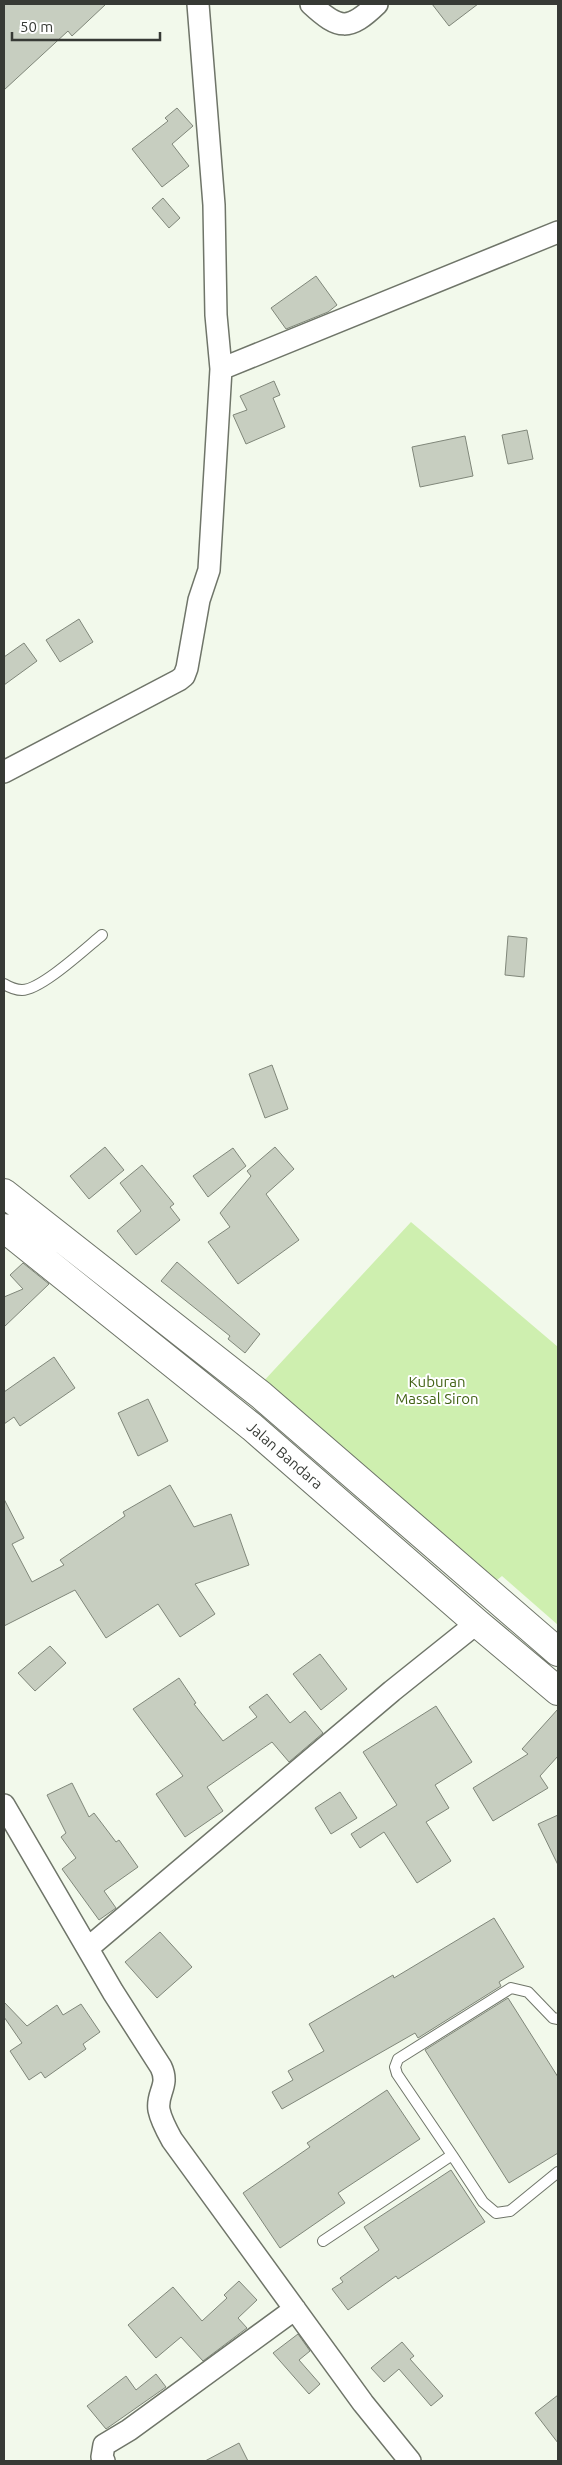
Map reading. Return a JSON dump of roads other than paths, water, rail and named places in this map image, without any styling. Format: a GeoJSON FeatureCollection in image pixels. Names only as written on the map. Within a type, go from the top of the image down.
{"type":"FeatureCollection","features":[{"type":"Feature","properties":{"kind":"highway","name":"Jalan Bandara"},"geometry":{"type":"LineString","coordinates":[[4,1193],[261,1395],[558,1652]]}},
{"type":"Feature","properties":{"kind":"highway","name":"Jalan Bandara"},"geometry":{"type":"LineString","coordinates":[[4,1228],[252,1427],[477,1623],[558,1690]]}},
{"type":"Feature","properties":{"kind":"street"},"geometry":{"type":"LineString","coordinates":[[311,4],[332,22],[343,24],[354,22],[377,4]]}},
{"type":"Feature","properties":{"kind":"street"},"geometry":{"type":"LineString","coordinates":[[4,772],[184,676],[192,646],[199,600],[209,570],[221,369],[216,314],[214,205],[203,7]]}},
{"type":"Feature","properties":{"kind":"street"},"geometry":{"type":"LineString","coordinates":[[221,369],[558,232]]}},
{"type":"Feature","properties":{"kind":"street"},"geometry":{"type":"LineString","coordinates":[[88,1948],[392,1691],[477,1623]]}},
{"type":"Feature","properties":{"kind":"street"},"geometry":{"type":"LineString","coordinates":[[4,1805],[165,2075],[159,2111],[172,2140],[363,2403],[410,2461]]}},
{"type":"Feature","properties":{"kind":"street"},"geometry":{"type":"LineString","coordinates":[[104,2461],[102,2457],[104,2446],[129,2430],[295,2309]]}},
{"type":"Feature","properties":{"kind":"lane"},"geometry":{"type":"LineString","coordinates":[[4,984],[22,990],[32,988],[69,963],[102,935]]}},
{"type":"Feature","properties":{"kind":"lane"},"geometry":{"type":"LineString","coordinates":[[556,2021],[528,1992],[511,1988],[398,2059],[395,2067],[397,2074],[483,2202],[496,2213],[510,2212],[558,2172]]}},
{"type":"Feature","properties":{"kind":"lane"},"geometry":{"type":"LineString","coordinates":[[323,2241],[452,2155]]}},
{"type":"Feature","properties":{"kind":"park label","name":"Kuburan Massal Siron"},"geometry":{"type":"Point","coordinates":[437,1390]}}]}
